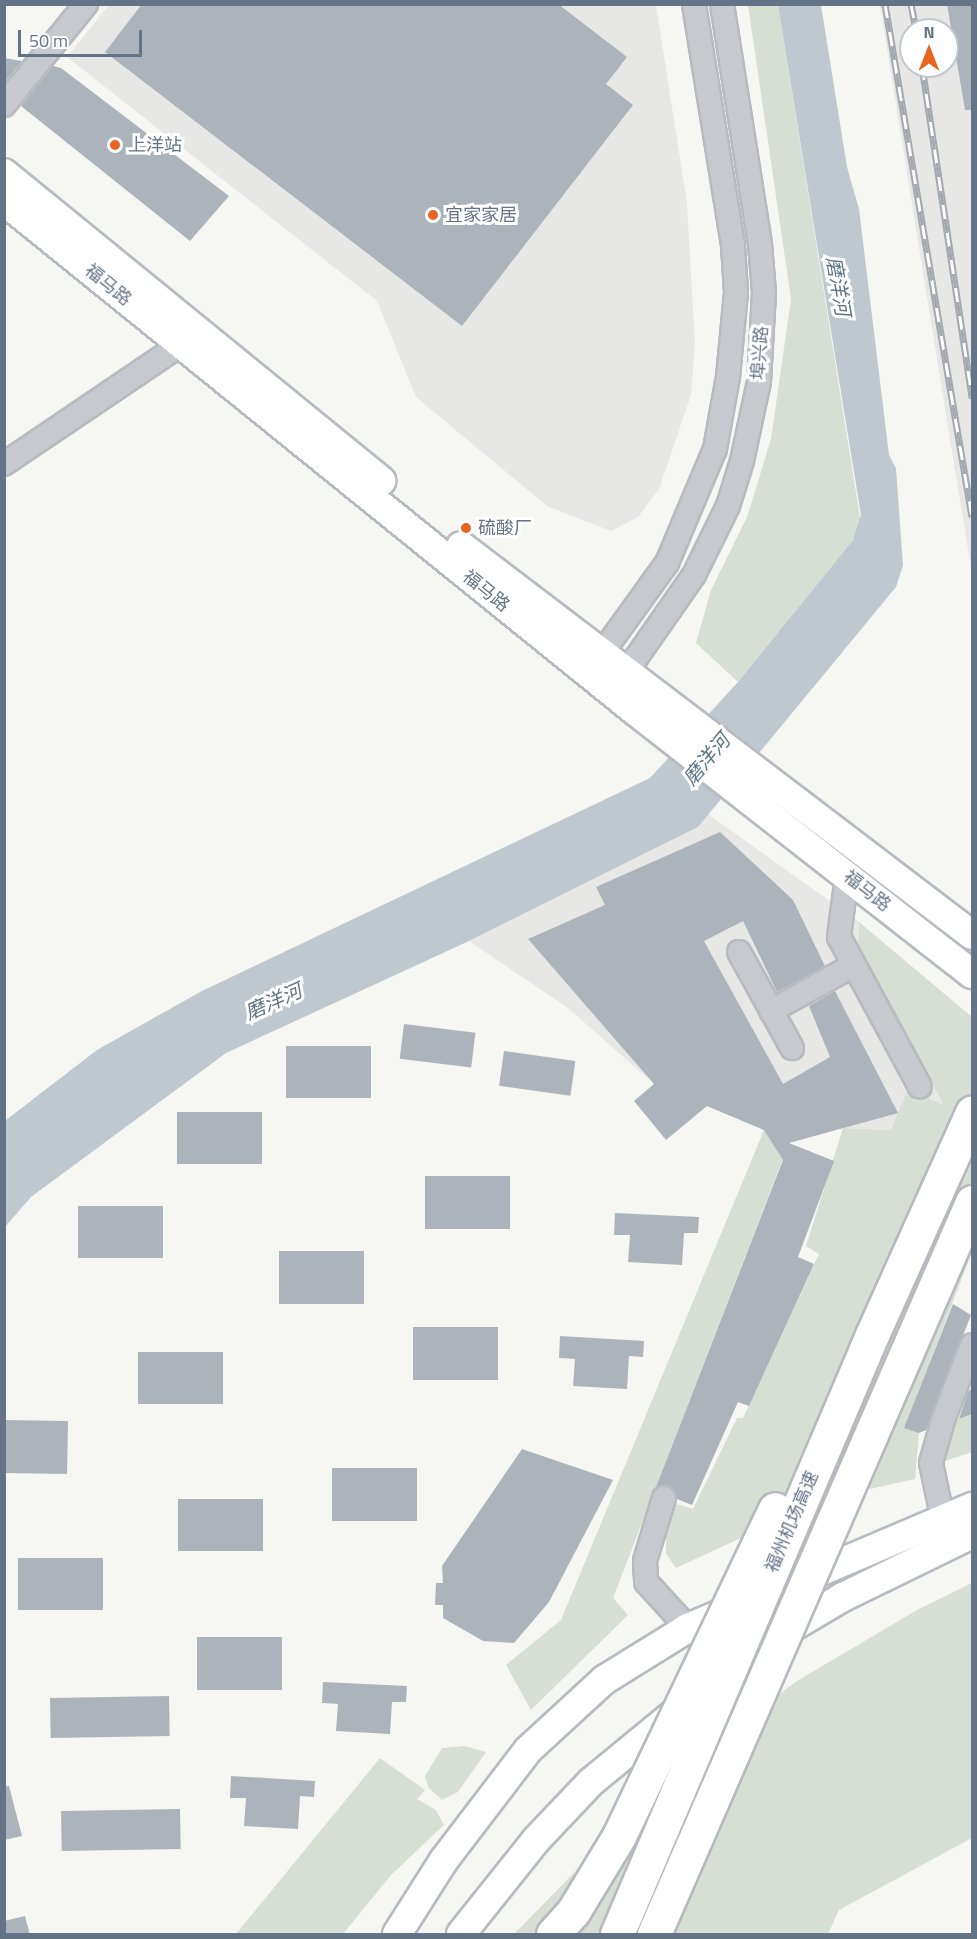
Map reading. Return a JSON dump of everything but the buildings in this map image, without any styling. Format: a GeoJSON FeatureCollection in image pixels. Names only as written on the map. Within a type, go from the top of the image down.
{"type":"FeatureCollection","features":[{"type":"Feature","properties":{"kind":"highway","name":"福州机场高速"},"geometry":{"type":"LineString","coordinates":[[617,1935],[872,1335],[972,1112]]}},
{"type":"Feature","properties":{"kind":"highway","name":"福州机场高速"},"geometry":{"type":"LineString","coordinates":[[654,1935],[972,1202]]}},
{"type":"Feature","properties":{"kind":"highway"},"geometry":{"type":"LineString","coordinates":[[553,1935],[573,1912],[619,1836],[798,1461],[872,1335]]}},
{"type":"Feature","properties":{"kind":"main road","name":"福马路"},"geometry":{"type":"LineString","coordinates":[[4,173],[471,554],[627,672],[733,788],[972,974]]}},
{"type":"Feature","properties":{"kind":"main road","name":"福马路"},"geometry":{"type":"LineString","coordinates":[[4,201],[181,344],[676,725],[756,771],[972,935]]}},
{"type":"Feature","properties":{"kind":"main road"},"geometry":{"type":"LineString","coordinates":[[397,1935],[444,1860],[528,1750],[604,1680],[688,1628],[972,1507]]}},
{"type":"Feature","properties":{"kind":"main road"},"geometry":{"type":"LineString","coordinates":[[461,1935],[536,1840],[591,1782],[750,1652],[843,1597],[972,1534]]}},
{"type":"Feature","properties":{"kind":"street"},"geometry":{"type":"LineString","coordinates":[[4,105],[86,4]]}},
{"type":"Feature","properties":{"kind":"street","name":"埠兴路"},"geometry":{"type":"LineString","coordinates":[[602,653],[672,552],[715,449],[728,377],[736,292],[733,245],[694,4]]}},
{"type":"Feature","properties":{"kind":"street","name":"埠兴路"},"geometry":{"type":"LineString","coordinates":[[627,672],[694,575],[728,506],[742,461],[759,382],[764,292],[760,244],[722,4]]}},
{"type":"Feature","properties":{"kind":"street"},"geometry":{"type":"LineString","coordinates":[[4,464],[181,344]]}},
{"type":"Feature","properties":{"kind":"street"},"geometry":{"type":"LineString","coordinates":[[847,876],[839,937],[920,1087]]}},
{"type":"Feature","properties":{"kind":"street"},"geometry":{"type":"LineString","coordinates":[[740,951],[792,1048]]}},
{"type":"Feature","properties":{"kind":"street"},"geometry":{"type":"LineString","coordinates":[[771,1011],[854,965]]}},
{"type":"Feature","properties":{"kind":"street"},"geometry":{"type":"LineString","coordinates":[[943,1520],[931,1463],[943,1420],[972,1345]]}},
{"type":"Feature","properties":{"kind":"street"},"geometry":{"type":"LineString","coordinates":[[664,1498],[645,1561],[646,1582],[688,1628]]}},
{"type":"Feature","properties":{"kind":"shaded area"},"geometry":{"type":"Polygon","coordinates":[[[109,5],[656,5],[687,203],[695,344],[691,395],[659,489],[638,517],[611,531],[547,506],[416,397],[377,301],[67,57],[109,5]]]}},
{"type":"Feature","properties":{"kind":"shaded area"},"geometry":{"type":"Polygon","coordinates":[[[748,5],[778,5],[861,524],[853,540],[738,682],[696,643],[711,590],[747,517],[771,439],[791,299],[748,5]]]}},
{"type":"Feature","properties":{"kind":"shaded area"},"geometry":{"type":"Polygon","coordinates":[[[880,5],[972,5],[972,574],[880,5]]]}},
{"type":"Feature","properties":{"kind":"shaded area"},"geometry":{"type":"Polygon","coordinates":[[[708,814],[859,922],[858,947],[944,1105],[891,1130],[843,1128],[775,1147],[764,1130],[654,1084],[568,1008],[469,941],[698,827],[708,814]]]}},
{"type":"Feature","properties":{"kind":"shaded area"},"geometry":{"type":"Polygon","coordinates":[[[859,922],[972,1017],[972,1252],[905,1427],[919,1433],[915,1479],[825,1499],[676,1568],[666,1554],[666,1526],[673,1503],[693,1509],[737,1418],[743,1418],[819,1254],[806,1246],[843,1128],[891,1130],[907,1091],[944,1105],[858,947],[859,922]]]}},
{"type":"Feature","properties":{"kind":"shaded area"},"geometry":{"type":"Polygon","coordinates":[[[764,1130],[775,1147],[789,1143],[613,1598],[628,1615],[531,1710],[506,1665],[561,1620],[764,1130]]]}},
{"type":"Feature","properties":{"kind":"shaded area"},"geometry":{"type":"Polygon","coordinates":[[[972,1414],[972,1452],[942,1462],[949,1423],[972,1414]]]}},
{"type":"Feature","properties":{"kind":"shaded area"},"geometry":{"type":"Polygon","coordinates":[[[972,1583],[972,1838],[839,1910],[828,1934],[514,1934],[668,1777],[797,1681],[917,1610],[972,1583]]]}},
{"type":"Feature","properties":{"kind":"shaded area"},"geometry":{"type":"Polygon","coordinates":[[[464,1746],[486,1752],[458,1792],[442,1800],[428,1787],[425,1776],[442,1748],[464,1746]]]}},
{"type":"Feature","properties":{"kind":"shaded area"},"geometry":{"type":"Polygon","coordinates":[[[380,1758],[425,1790],[417,1799],[436,1810],[444,1825],[391,1875],[343,1934],[236,1934],[380,1758]]]}},
{"type":"Feature","properties":{"kind":"water","name":"磨洋河"},"geometry":{"type":"Polygon","coordinates":[[[778,5],[821,5],[847,167],[859,209],[889,455],[896,468],[903,565],[896,587],[698,827],[469,941],[226,1053],[31,1197],[5,1227],[6,1120],[97,1050],[200,992],[650,778],[738,682],[853,540],[861,515],[778,5]]]}},
{"type":"Feature","properties":{"kind":"railway"},"geometry":{"type":"LineString","coordinates":[[885,4],[972,517]]}},
{"type":"Feature","properties":{"kind":"railway"},"geometry":{"type":"LineString","coordinates":[[911,4],[914,18]]}},
{"type":"Feature","properties":{"kind":"railway"},"geometry":{"type":"LineString","coordinates":[[924,78],[972,398]]}},
{"type":"Feature","properties":{"kind":"place","name":"上洋站"},"geometry":{"type":"Point","coordinates":[115,145]}},
{"type":"Feature","properties":{"kind":"place","name":"宜家家居"},"geometry":{"type":"Point","coordinates":[433,215]}},
{"type":"Feature","properties":{"kind":"place","name":"硫酸厂"},"geometry":{"type":"Point","coordinates":[466,528]}}]}
